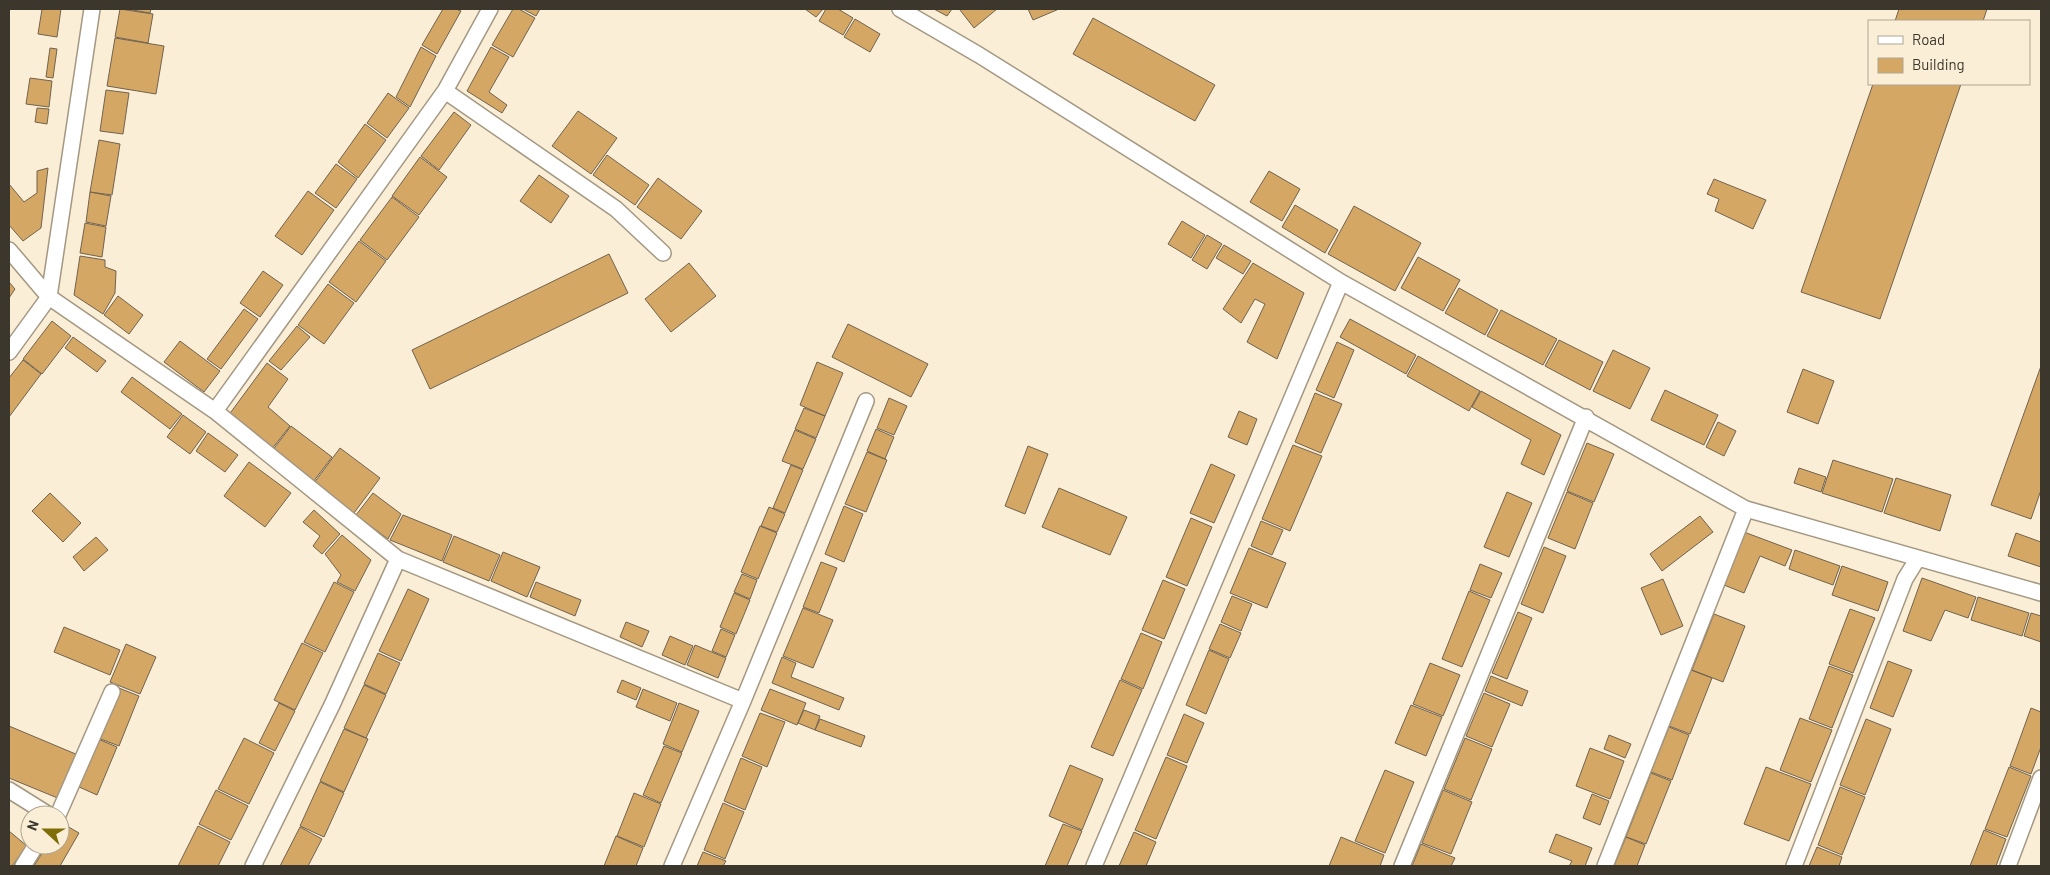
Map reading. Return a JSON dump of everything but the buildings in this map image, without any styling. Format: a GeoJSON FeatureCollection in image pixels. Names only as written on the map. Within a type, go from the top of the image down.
{"type":"FeatureCollection","features":[{"type":"Feature","properties":{"kind":"street"},"geometry":{"type":"LineString","coordinates":[[9,352],[49,297],[92,9]]}},
{"type":"Feature","properties":{"kind":"street"},"geometry":{"type":"LineString","coordinates":[[215,411],[445,91],[490,9]]}},
{"type":"Feature","properties":{"kind":"street"},"geometry":{"type":"LineString","coordinates":[[900,9],[979,56],[1341,282],[1586,417],[1746,509],[2041,593]]}},
{"type":"Feature","properties":{"kind":"street"},"geometry":{"type":"LineString","coordinates":[[445,91],[616,209],[663,253]]}},
{"type":"Feature","properties":{"kind":"street"},"geometry":{"type":"LineString","coordinates":[[9,250],[49,297],[215,411],[398,559],[743,701]]}},
{"type":"Feature","properties":{"kind":"street"},"geometry":{"type":"LineString","coordinates":[[1094,866],[1341,282]]}},
{"type":"Feature","properties":{"kind":"street"},"geometry":{"type":"LineString","coordinates":[[672,866],[743,701],[866,401]]}},
{"type":"Feature","properties":{"kind":"street"},"geometry":{"type":"LineString","coordinates":[[1402,866],[1586,417]]}},
{"type":"Feature","properties":{"kind":"street"},"geometry":{"type":"LineString","coordinates":[[1605,866],[1746,509]]}},
{"type":"Feature","properties":{"kind":"street"},"geometry":{"type":"LineString","coordinates":[[1794,866],[1905,579],[1918,558]]}},
{"type":"Feature","properties":{"kind":"street"},"geometry":{"type":"LineString","coordinates":[[253,866],[332,705],[398,559]]}},
{"type":"Feature","properties":{"kind":"street"},"geometry":{"type":"LineString","coordinates":[[62,805],[112,692]]}},
{"type":"Feature","properties":{"kind":"street"},"geometry":{"type":"LineString","coordinates":[[2008,866],[2041,778]]}},
{"type":"Feature","properties":{"kind":"street"},"geometry":{"type":"LineString","coordinates":[[9,790],[33,805]]}},
{"type":"Feature","properties":{"kind":"street"},"geometry":{"type":"LineString","coordinates":[[23,866],[30,855]]}}]}
